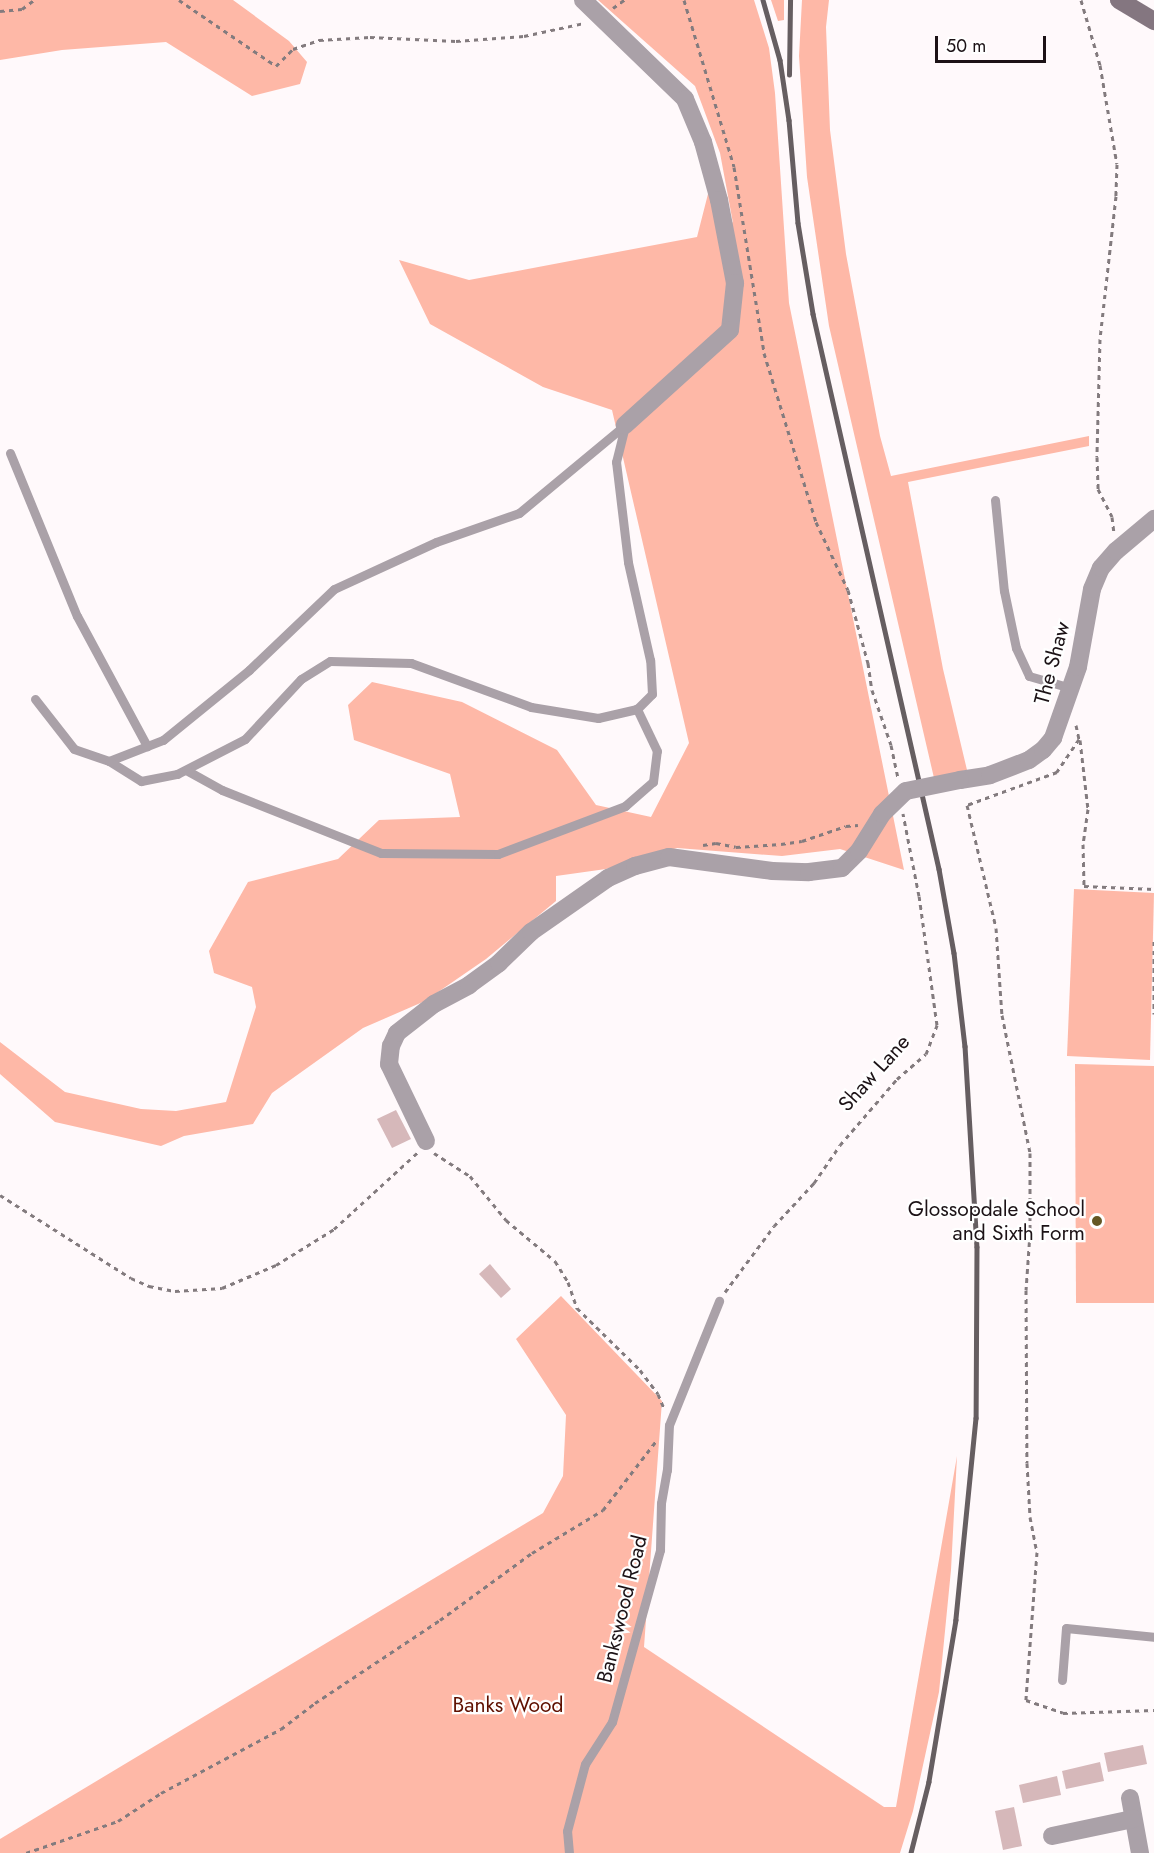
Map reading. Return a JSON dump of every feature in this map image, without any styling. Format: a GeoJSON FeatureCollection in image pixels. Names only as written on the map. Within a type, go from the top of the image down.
{"type":"FeatureCollection","features":[{"type":"Feature","properties":{"kind":"street"},"geometry":{"type":"LineString","coordinates":[[583,0],[685,99],[703,142],[719,200],[735,283],[730,330],[625,425]]}},
{"type":"Feature","properties":{"kind":"street"},"geometry":{"type":"LineString","coordinates":[[1119,0],[1154,21]]}},
{"type":"Feature","properties":{"kind":"street","name":"The Shaw"},"geometry":{"type":"LineString","coordinates":[[903,794],[990,775],[1029,760],[1043,750],[1053,738],[1070,693],[1082,647],[1092,589],[1101,568],[1116,551],[1154,519]]}},
{"type":"Feature","properties":{"kind":"street"},"geometry":{"type":"LineString","coordinates":[[426,1141],[389,1064],[391,1046],[397,1033],[434,1004],[469,985],[499,963],[531,932],[608,878],[635,866],[669,856],[772,871],[842,868],[854,856],[882,814],[903,794]]}},
{"type":"Feature","properties":{"kind":"street"},"geometry":{"type":"LineString","coordinates":[[1130,1798],[1140,1853]]}},
{"type":"Feature","properties":{"kind":"street"},"geometry":{"type":"LineString","coordinates":[[1052,1836],[1133,1819]]}},
{"type":"Feature","properties":{"kind":"lane"},"geometry":{"type":"LineString","coordinates":[[35,699],[74,749],[109,761],[141,781],[177,774],[245,739],[301,679],[330,661],[411,663],[531,707],[598,718],[637,709],[652,694],[650,660],[628,562],[616,462],[625,425]]}},
{"type":"Feature","properties":{"kind":"lane"},"geometry":{"type":"LineString","coordinates":[[109,761],[163,740],[249,670],[334,589],[436,542],[519,513],[625,425]]}},
{"type":"Feature","properties":{"kind":"lane"},"geometry":{"type":"LineString","coordinates":[[10,453],[77,616],[147,746]]}},
{"type":"Feature","properties":{"kind":"lane"},"geometry":{"type":"LineString","coordinates":[[995,500],[1004,591],[1016,648],[1024,669],[1029,676],[1070,693]]}},
{"type":"Feature","properties":{"kind":"lane"},"geometry":{"type":"LineString","coordinates":[[186,770],[222,790],[381,853],[498,854],[625,806],[653,782],[657,751],[637,709]]}},
{"type":"Feature","properties":{"kind":"lane","name":"Bankswood Road"},"geometry":{"type":"LineString","coordinates":[[569,1853],[567,1831],[585,1764],[612,1722],[660,1550],[661,1503],[667,1470],[669,1425],[719,1301]]}},
{"type":"Feature","properties":{"kind":"lane"},"geometry":{"type":"LineString","coordinates":[[1062,1680],[1066,1628],[1154,1637]]}},
{"type":"Feature","properties":{"kind":"path"},"geometry":{"type":"LineString","coordinates":[[0,11],[22,9],[34,0]]}},
{"type":"Feature","properties":{"kind":"path"},"geometry":{"type":"LineString","coordinates":[[179,0],[276,66],[293,50],[319,39],[456,41],[524,36],[590,22],[624,0]]}},
{"type":"Feature","properties":{"kind":"path","name":"Shaw Lane"},"geometry":{"type":"LineString","coordinates":[[684,0],[734,167],[764,353],[816,522],[848,590],[868,663],[872,690],[891,745],[903,794],[938,1024],[926,1054],[897,1079],[840,1145],[814,1183],[774,1226],[719,1301]]}},
{"type":"Feature","properties":{"kind":"path"},"geometry":{"type":"LineString","coordinates":[[1081,0],[1100,65],[1117,164],[1116,196],[1100,339],[1097,457],[1098,489],[1112,517],[1116,551]]}},
{"type":"Feature","properties":{"kind":"path"},"geometry":{"type":"LineString","coordinates":[[1070,693],[1079,739],[1088,809],[1083,844],[1084,886],[1154,889]]}},
{"type":"Feature","properties":{"kind":"path"},"geometry":{"type":"LineString","coordinates":[[1079,739],[1057,772],[967,805],[996,928],[1002,1015],[1030,1153],[1030,1233],[1026,1290],[1028,1482],[1037,1552],[1026,1700],[1063,1713],[1154,1710]]}},
{"type":"Feature","properties":{"kind":"path"},"geometry":{"type":"LineString","coordinates":[[694,860],[704,844],[716,843],[736,847],[781,844],[802,841],[846,826],[860,825],[869,832]]}},
{"type":"Feature","properties":{"kind":"path"},"geometry":{"type":"LineString","coordinates":[[1154,941],[1154,1014]]}},
{"type":"Feature","properties":{"kind":"path"},"geometry":{"type":"LineString","coordinates":[[0,1195],[131,1278],[149,1286],[175,1291],[222,1288],[276,1265],[334,1229],[408,1163],[426,1141],[436,1156],[470,1176],[506,1220],[555,1261],[568,1282],[577,1308],[640,1370],[658,1394],[669,1425],[603,1510],[532,1553],[440,1620],[315,1703],[281,1729],[161,1793],[118,1821],[26,1853]]}},
{"type":"Feature","properties":{"kind":"green space"},"geometry":{"type":"Polygon","coordinates":[[[0,0],[233,0],[289,41],[307,62],[300,84],[252,96],[166,42],[62,50],[0,60],[0,0]]]}},
{"type":"Feature","properties":{"kind":"green space"},"geometry":{"type":"Polygon","coordinates":[[[598,0],[754,0],[769,48],[775,93],[789,303],[904,870],[840,849],[782,856],[677,848],[606,869],[556,876],[556,901],[486,959],[425,1001],[363,1028],[272,1093],[253,1124],[184,1136],[161,1146],[55,1122],[0,1074],[0,1042],[65,1092],[141,1109],[176,1111],[226,1102],[256,1007],[252,987],[214,973],[209,951],[248,882],[338,859],[379,820],[460,817],[450,774],[354,740],[348,705],[372,682],[462,702],[557,750],[596,805],[651,817],[689,743],[612,410],[543,387],[430,324],[399,260],[469,280],[697,237],[709,190],[733,223],[720,153],[695,86],[598,0]]]}},
{"type":"Feature","properties":{"kind":"green space"},"geometry":{"type":"Polygon","coordinates":[[[771,0],[784,0],[784,20],[778,21],[771,0]]]}},
{"type":"Feature","properties":{"kind":"green space"},"geometry":{"type":"Polygon","coordinates":[[[802,0],[829,0],[826,27],[830,130],[846,254],[880,436],[891,476],[1089,436],[1089,446],[908,482],[943,669],[967,770],[934,778],[829,326],[807,177],[799,56],[802,0]]]}},
{"type":"Feature","properties":{"kind":"green space"},"geometry":{"type":"Polygon","coordinates":[[[1074,889],[1154,893],[1150,1060],[1067,1056],[1074,889]]]}},
{"type":"Feature","properties":{"kind":"green space"},"geometry":{"type":"Polygon","coordinates":[[[1075,1064],[1154,1066],[1154,1303],[1076,1303],[1075,1064]]]}},
{"type":"Feature","properties":{"kind":"green space","name":"Banks Wood"},"geometry":{"type":"Polygon","coordinates":[[[561,1296],[662,1401],[644,1647],[884,1807],[896,1807],[957,1456],[951,1570],[939,1692],[913,1811],[900,1853],[0,1853],[0,1839],[543,1513],[563,1476],[566,1415],[516,1339],[561,1296]]]}},
{"type":"Feature","properties":{"kind":"building"},"geometry":{"type":"Polygon","coordinates":[[[396,1110],[411,1139],[392,1148],[377,1119],[396,1110]]]}},
{"type":"Feature","properties":{"kind":"building"},"geometry":{"type":"Polygon","coordinates":[[[490,1264],[511,1289],[501,1298],[479,1274],[490,1264]]]}},
{"type":"Feature","properties":{"kind":"building"},"geometry":{"type":"Polygon","coordinates":[[[1143,1745],[1147,1764],[1108,1772],[1104,1753],[1143,1745]]]}},
{"type":"Feature","properties":{"kind":"building"},"geometry":{"type":"Polygon","coordinates":[[[1100,1762],[1104,1781],[1066,1789],[1062,1771],[1100,1762]]]}},
{"type":"Feature","properties":{"kind":"building"},"geometry":{"type":"Polygon","coordinates":[[[1057,1776],[1061,1795],[1023,1803],[1019,1785],[1057,1776]]]}},
{"type":"Feature","properties":{"kind":"building"},"geometry":{"type":"Polygon","coordinates":[[[1014,1807],[1022,1846],[1003,1850],[995,1811],[1014,1807]]]}},
{"type":"Feature","properties":{"kind":"railway"},"geometry":{"type":"LineString","coordinates":[[763,0],[780,60],[789,120],[798,223],[813,314],[939,869],[954,953],[965,1046],[977,1247],[976,1418],[956,1620],[929,1782],[911,1853]]}},
{"type":"Feature","properties":{"kind":"railway"},"geometry":{"type":"LineString","coordinates":[[789,75],[790,0]]}},
{"type":"Feature","properties":{"kind":"place","name":"Glossopdale School and Sixth Form"},"geometry":{"type":"Point","coordinates":[1097,1221]}}]}
